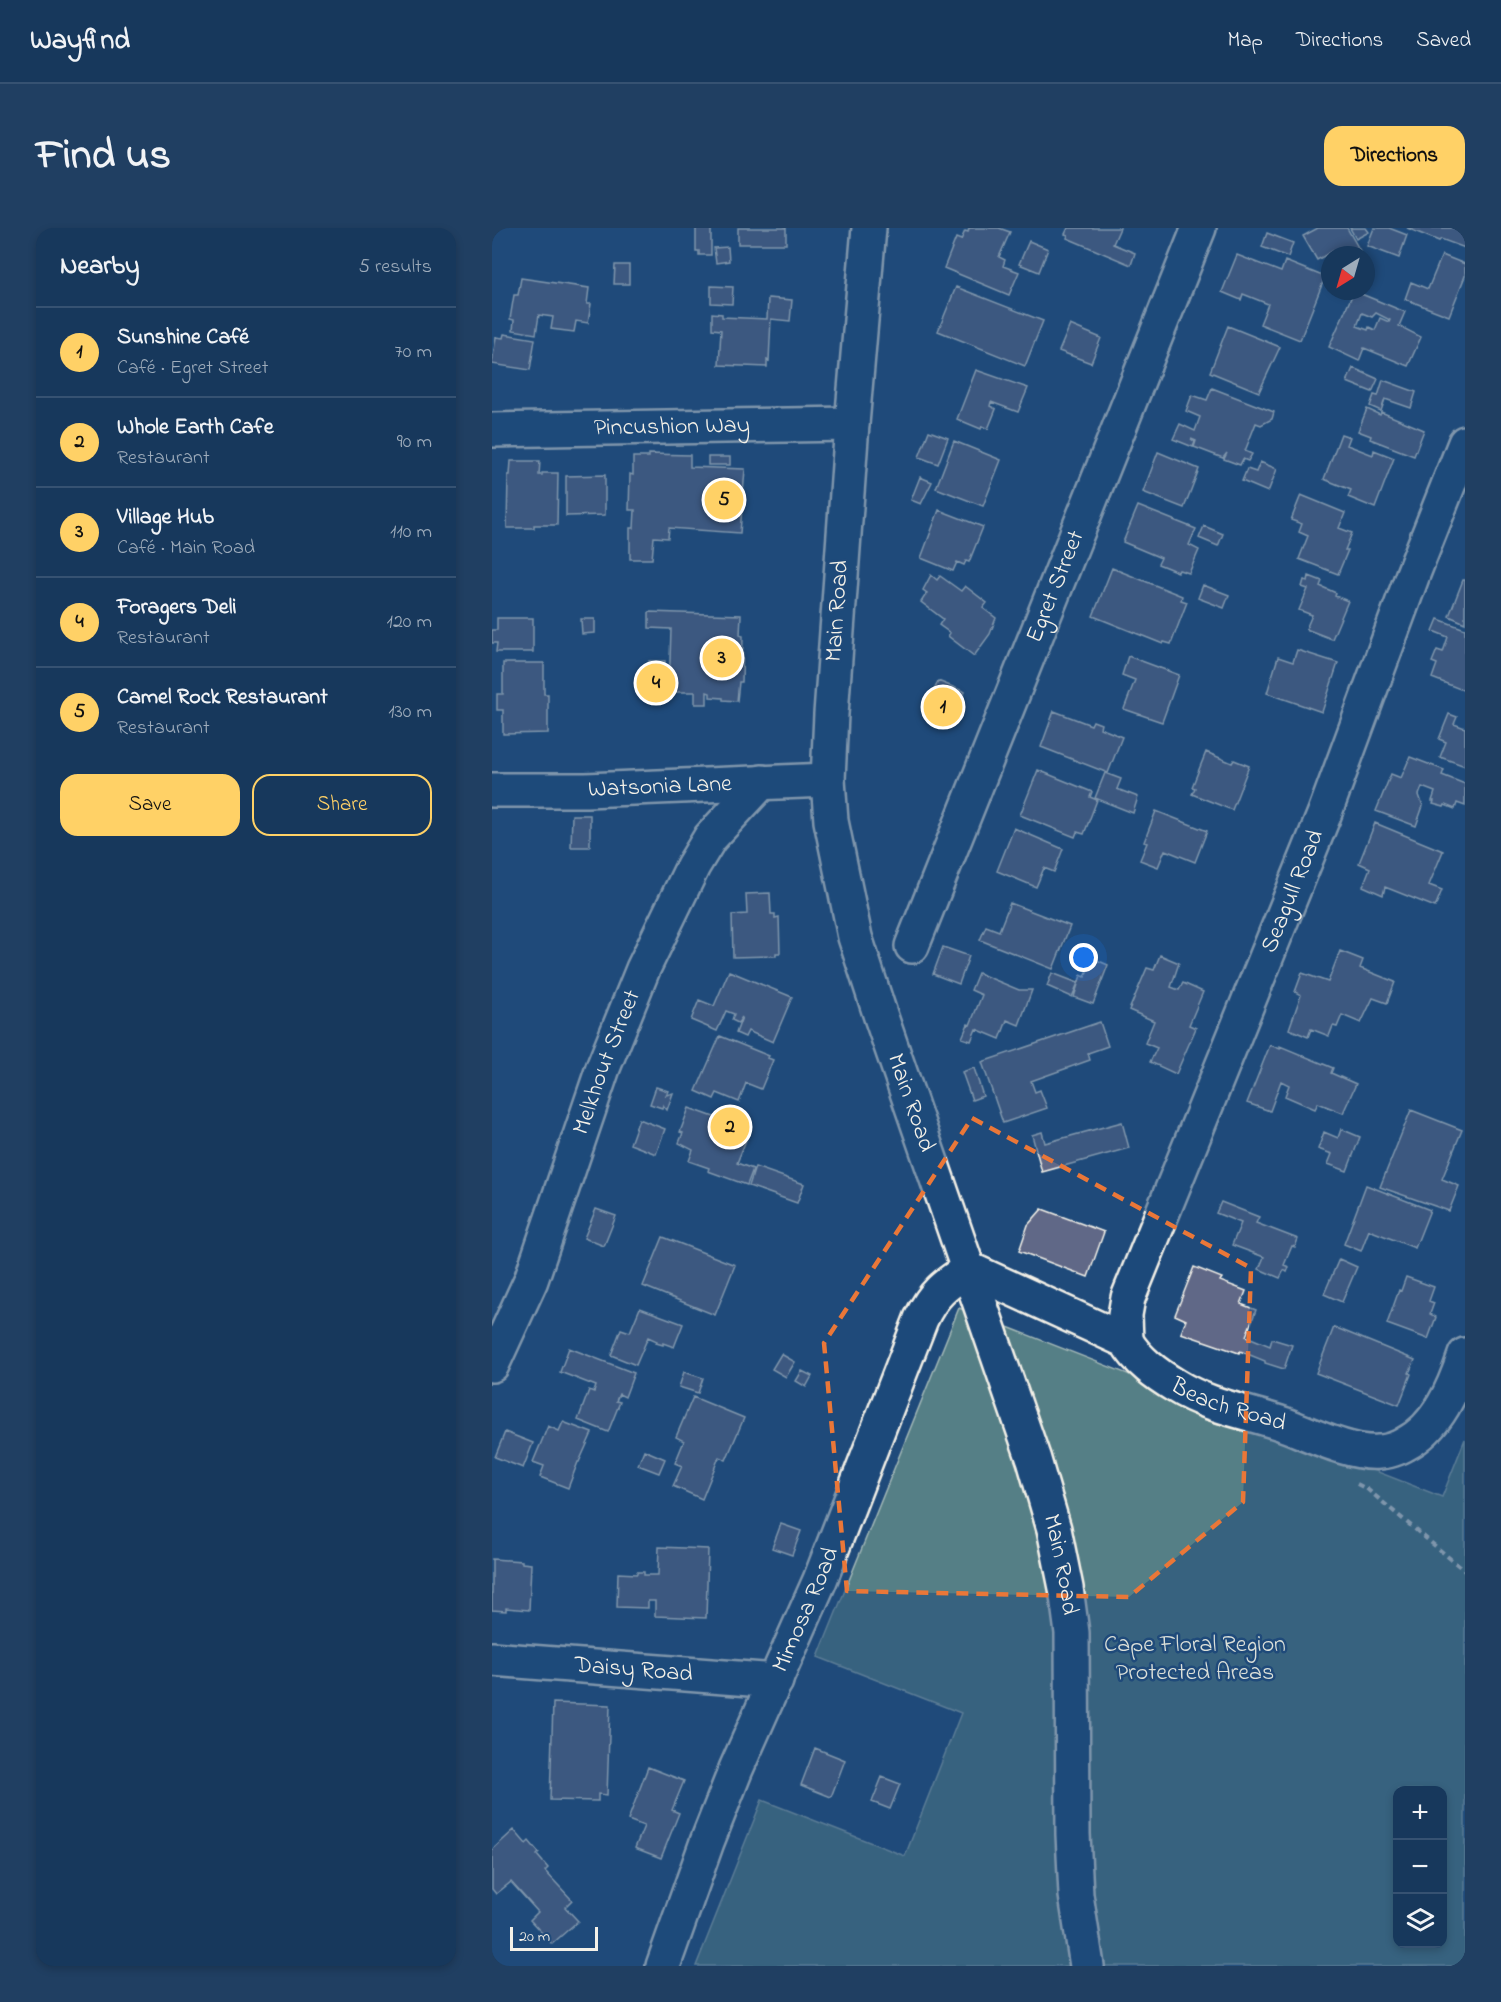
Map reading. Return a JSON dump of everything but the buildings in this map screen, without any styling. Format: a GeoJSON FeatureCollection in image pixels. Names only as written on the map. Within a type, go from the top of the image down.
{"type":"FeatureCollection","features":[{"type":"Feature","properties":{"kind":"street","name":"Main Road"},"geometry":{"type":"LineString","coordinates":[[869,228],[831,714],[828,780],[831,821],[855,937],[880,1017],[1034,1460],[1054,1529],[1066,1587],[1072,1633],[1073,1834],[1076,1895],[1087,1966]]}},
{"type":"Feature","properties":{"kind":"street","name":"Egret Street"},"geometry":{"type":"LineString","coordinates":[[912,946],[1199,228]]}},
{"type":"Feature","properties":{"kind":"street","name":"Pincushion Way"},"geometry":{"type":"LineString","coordinates":[[492,430],[852,424]]}},
{"type":"Feature","properties":{"kind":"street","name":"Seagull Road"},"geometry":{"type":"LineString","coordinates":[[1126,1341],[1125,1315],[1128,1298],[1324,815],[1413,574],[1465,443]]}},
{"type":"Feature","properties":{"kind":"street","name":"Watsonia Lane"},"geometry":{"type":"LineString","coordinates":[[492,790],[631,789],[828,780]]}},
{"type":"Feature","properties":{"kind":"street","name":"Melkhout Street"},"geometry":{"type":"LineString","coordinates":[[492,1365],[531,1280],[603,1068],[648,958],[693,866],[710,838],[762,782]]}},
{"type":"Feature","properties":{"kind":"street","name":"Beach Road"},"geometry":{"type":"LineString","coordinates":[[969,1269],[1126,1341],[1134,1355],[1178,1388],[1209,1401],[1352,1449],[1379,1453],[1404,1445],[1420,1434],[1448,1399],[1465,1355]]}},
{"type":"Feature","properties":{"kind":"street","name":"Mimosa Road"},"geometry":{"type":"LineString","coordinates":[[663,1966],[719,1811],[820,1580],[930,1300],[947,1284],[969,1269]]}},
{"type":"Feature","properties":{"kind":"street","name":"Daisy Road"},"geometry":{"type":"LineString","coordinates":[[492,1659],[776,1681]]}},
{"type":"Feature","properties":{"kind":"highlighted area"},"geometry":{"type":"Polygon","coordinates":[[[972,1118],[1251,1268],[1243,1502],[1129,1597],[847,1591],[824,1343],[972,1118]]]}},
{"type":"Feature","properties":{"kind":"green space","name":"Cape Floral Region Protected Areas"},"geometry":{"type":"Polygon","coordinates":[[[959,1308],[1442,1497],[1465,1439],[1465,1966],[696,1966],[762,1800],[905,1856],[961,1713],[818,1657],[959,1308]]]}},
{"type":"Feature","properties":{"kind":"place","name":"Camel Rock Restaurant"},"geometry":{"type":"Point","coordinates":[724,500]}},
{"type":"Feature","properties":{"kind":"place","name":"Village Hub"},"geometry":{"type":"Point","coordinates":[722,658]}},
{"type":"Feature","properties":{"kind":"place","name":"Foragers Deli"},"geometry":{"type":"Point","coordinates":[656,683]}},
{"type":"Feature","properties":{"kind":"place","name":"Sunshine Café"},"geometry":{"type":"Point","coordinates":[943,707]}},
{"type":"Feature","properties":{"kind":"place","name":"Whole Earth Cafe"},"geometry":{"type":"Point","coordinates":[730,1127]}}]}
